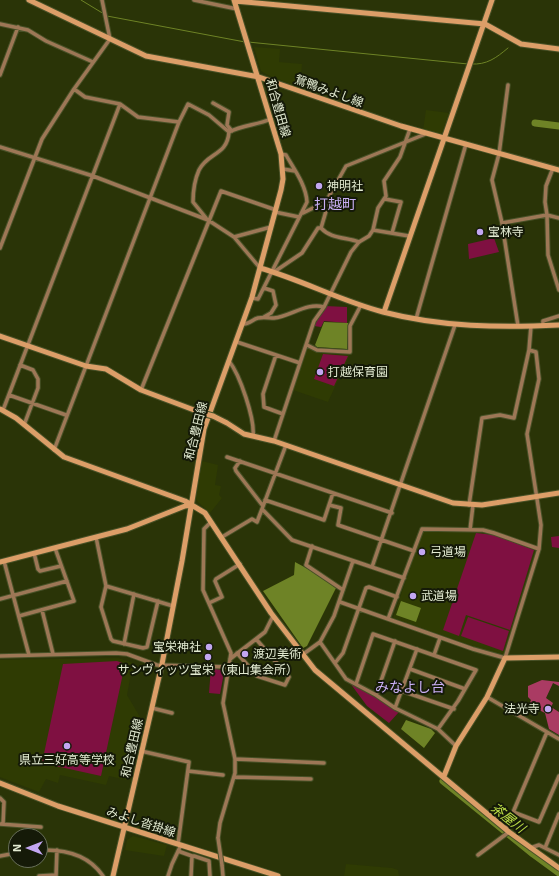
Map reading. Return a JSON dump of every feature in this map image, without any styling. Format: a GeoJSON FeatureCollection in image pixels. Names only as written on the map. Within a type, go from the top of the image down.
{"type":"FeatureCollection","features":[{"type":"Feature","properties":{"kind":"street","name":"鴛鴨みよし線"},"geometry":{"type":"LineString","coordinates":[[29,0],[134,51],[158,59],[259,77],[362,114],[410,129],[559,170]]}},
{"type":"Feature","properties":{"kind":"street"},"geometry":{"type":"LineString","coordinates":[[0,248],[42,139],[74,89],[110,39],[102,0]]}},
{"type":"Feature","properties":{"kind":"street"},"geometry":{"type":"LineString","coordinates":[[194,0],[237,8]]}},
{"type":"Feature","properties":{"kind":"street"},"geometry":{"type":"LineString","coordinates":[[235,0],[485,24],[520,44],[559,49]]}},
{"type":"Feature","properties":{"kind":"street","name":"和合豊田線"},"geometry":{"type":"LineString","coordinates":[[113,876],[174,606],[204,429],[244,324],[281,190],[283,169],[281,154],[235,0]]}},
{"type":"Feature","properties":{"kind":"street"},"geometry":{"type":"LineString","coordinates":[[384,312],[485,24],[492,0]]}},
{"type":"Feature","properties":{"kind":"street"},"geometry":{"type":"LineString","coordinates":[[0,24],[28,30],[46,41],[93,62]]}},
{"type":"Feature","properties":{"kind":"street"},"geometry":{"type":"LineString","coordinates":[[0,75],[18,27]]}},
{"type":"Feature","properties":{"kind":"street"},"geometry":{"type":"LineString","coordinates":[[508,85],[499,154],[492,180],[502,223],[518,326]]}},
{"type":"Feature","properties":{"kind":"street"},"geometry":{"type":"LineString","coordinates":[[74,89],[85,97],[120,104],[138,117],[179,122]]}},
{"type":"Feature","properties":{"kind":"street"},"geometry":{"type":"LineString","coordinates":[[208,220],[193,202],[194,189],[199,170],[209,159],[225,147],[230,131],[227,126],[229,112],[213,103]]}},
{"type":"Feature","properties":{"kind":"street"},"geometry":{"type":"LineString","coordinates":[[120,104],[28,347],[1,410],[24,425],[54,450],[74,461],[185,501],[205,513],[273,616],[302,655],[325,679],[444,776],[507,832],[559,868]]}},
{"type":"Feature","properties":{"kind":"street"},"geometry":{"type":"LineString","coordinates":[[54,450],[66,415],[179,122],[188,104],[209,115],[230,131]]}},
{"type":"Feature","properties":{"kind":"street"},"geometry":{"type":"LineString","coordinates":[[230,131],[241,126],[261,124],[271,120]]}},
{"type":"Feature","properties":{"kind":"street"},"geometry":{"type":"LineString","coordinates":[[274,441],[314,321],[324,307],[349,256],[359,242],[369,236],[373,230],[378,208],[385,199],[384,181],[400,157],[410,129]]}},
{"type":"Feature","properties":{"kind":"street"},"geometry":{"type":"LineString","coordinates":[[252,298],[258,299],[273,272],[299,217],[308,210],[323,203],[328,198],[346,166],[426,133]]}},
{"type":"Feature","properties":{"kind":"street"},"geometry":{"type":"LineString","coordinates":[[416,319],[466,144]]}},
{"type":"Feature","properties":{"kind":"street"},"geometry":{"type":"LineString","coordinates":[[0,147],[93,176],[208,220],[234,238],[260,268],[361,305],[416,319],[455,325],[559,325]]}},
{"type":"Feature","properties":{"kind":"street"},"geometry":{"type":"LineString","coordinates":[[281,154],[286,155],[306,196],[303,213]]}},
{"type":"Feature","properties":{"kind":"street"},"geometry":{"type":"LineString","coordinates":[[553,168],[546,186],[545,202],[547,215],[548,254],[559,290]]}},
{"type":"Feature","properties":{"kind":"street"},"geometry":{"type":"LineString","coordinates":[[283,169],[295,171]]}},
{"type":"Feature","properties":{"kind":"street"},"geometry":{"type":"LineString","coordinates":[[141,390],[208,220],[221,191],[276,211],[299,217]]}},
{"type":"Feature","properties":{"kind":"street"},"geometry":{"type":"LineString","coordinates":[[273,272],[302,253],[318,228],[320,228],[329,201],[328,198]]}},
{"type":"Feature","properties":{"kind":"street"},"geometry":{"type":"LineString","coordinates":[[385,199],[401,202],[392,233]]}},
{"type":"Feature","properties":{"kind":"street"},"geometry":{"type":"LineString","coordinates":[[305,206],[308,210]]}},
{"type":"Feature","properties":{"kind":"street"},"geometry":{"type":"LineString","coordinates":[[502,223],[547,215],[559,218]]}},
{"type":"Feature","properties":{"kind":"street"},"geometry":{"type":"LineString","coordinates":[[234,238],[271,228]]}},
{"type":"Feature","properties":{"kind":"street"},"geometry":{"type":"LineString","coordinates":[[320,228],[336,238],[351,239],[359,242]]}},
{"type":"Feature","properties":{"kind":"street"},"geometry":{"type":"LineString","coordinates":[[373,230],[410,236]]}},
{"type":"Feature","properties":{"kind":"street"},"geometry":{"type":"LineString","coordinates":[[244,324],[263,318],[271,313],[276,305],[273,291],[264,288]]}},
{"type":"Feature","properties":{"kind":"street"},"geometry":{"type":"LineString","coordinates":[[263,318],[289,315],[314,305],[324,307]]}},
{"type":"Feature","properties":{"kind":"street"},"geometry":{"type":"LineString","coordinates":[[306,345],[317,350],[350,352],[350,326],[361,305]]}},
{"type":"Feature","properties":{"kind":"street"},"geometry":{"type":"LineString","coordinates":[[543,326],[544,321],[559,316]]}},
{"type":"Feature","properties":{"kind":"street"},"geometry":{"type":"LineString","coordinates":[[372,567],[392,513],[400,485],[455,325]]}},
{"type":"Feature","properties":{"kind":"street"},"geometry":{"type":"LineString","coordinates":[[470,530],[471,505],[482,418],[500,415],[514,418],[529,350],[531,326]]}},
{"type":"Feature","properties":{"kind":"street"},"geometry":{"type":"LineString","coordinates":[[0,336],[86,366],[106,369],[141,390],[213,416],[244,434],[274,441],[453,503],[471,505],[491,504],[559,493]]}},
{"type":"Feature","properties":{"kind":"street"},"geometry":{"type":"LineString","coordinates":[[237,342],[300,363]]}},
{"type":"Feature","properties":{"kind":"street"},"geometry":{"type":"LineString","coordinates":[[444,776],[456,746],[487,698],[505,658],[539,549],[541,535],[537,496],[527,434],[539,379],[539,366],[536,352],[529,350]]}},
{"type":"Feature","properties":{"kind":"street"},"geometry":{"type":"LineString","coordinates":[[276,355],[262,400],[264,407],[283,414]]}},
{"type":"Feature","properties":{"kind":"street"},"geometry":{"type":"LineString","coordinates":[[229,361],[242,390],[253,429],[253,436]]}},
{"type":"Feature","properties":{"kind":"street"},"geometry":{"type":"LineString","coordinates":[[20,365],[34,370],[38,379],[38,388],[24,425]]}},
{"type":"Feature","properties":{"kind":"street"},"geometry":{"type":"LineString","coordinates":[[9,394],[66,415]]}},
{"type":"Feature","properties":{"kind":"street"},"geometry":{"type":"LineString","coordinates":[[222,537],[252,519],[257,522],[286,445]]}},
{"type":"Feature","properties":{"kind":"street"},"geometry":{"type":"LineString","coordinates":[[227,457],[392,513]]}},
{"type":"Feature","properties":{"kind":"street"},"geometry":{"type":"LineString","coordinates":[[240,461],[235,468],[236,471],[263,508],[292,540],[404,578]]}},
{"type":"Feature","properties":{"kind":"street"},"geometry":{"type":"LineString","coordinates":[[265,500],[324,520],[333,493]]}},
{"type":"Feature","properties":{"kind":"street"},"geometry":{"type":"LineString","coordinates":[[29,655],[14,595],[2,561],[127,529],[185,506],[192,505]]}},
{"type":"Feature","properties":{"kind":"street"},"geometry":{"type":"LineString","coordinates":[[329,505],[341,508],[337,523],[338,526],[414,551]]}},
{"type":"Feature","properties":{"kind":"street"},"geometry":{"type":"LineString","coordinates":[[211,522],[204,529],[203,590],[231,653],[223,703],[235,759],[234,777],[220,823],[218,838],[223,876]]}},
{"type":"Feature","properties":{"kind":"street"},"geometry":{"type":"LineString","coordinates":[[388,619],[422,529],[470,530],[494,533],[539,549]]}},
{"type":"Feature","properties":{"kind":"street"},"geometry":{"type":"LineString","coordinates":[[96,537],[106,586],[101,607],[111,639],[124,644],[143,648],[147,647],[158,601]]}},
{"type":"Feature","properties":{"kind":"street"},"geometry":{"type":"LineString","coordinates":[[312,546],[306,565],[343,590]]}},
{"type":"Feature","properties":{"kind":"street"},"geometry":{"type":"LineString","coordinates":[[19,616],[74,601],[55,548]]}},
{"type":"Feature","properties":{"kind":"street"},"geometry":{"type":"LineString","coordinates":[[34,553],[38,569],[40,571],[61,566]]}},
{"type":"Feature","properties":{"kind":"street"},"geometry":{"type":"LineString","coordinates":[[302,655],[320,642],[334,616],[353,560]]}},
{"type":"Feature","properties":{"kind":"street"},"geometry":{"type":"LineString","coordinates":[[209,604],[222,597],[215,581],[240,564]]}},
{"type":"Feature","properties":{"kind":"street"},"geometry":{"type":"LineString","coordinates":[[0,598],[67,581]]}},
{"type":"Feature","properties":{"kind":"street"},"geometry":{"type":"LineString","coordinates":[[106,586],[174,606]]}},
{"type":"Feature","properties":{"kind":"street"},"geometry":{"type":"LineString","coordinates":[[335,663],[343,653],[367,587],[397,596]]}},
{"type":"Feature","properties":{"kind":"street"},"geometry":{"type":"LineString","coordinates":[[124,644],[134,594]]}},
{"type":"Feature","properties":{"kind":"street"},"geometry":{"type":"LineString","coordinates":[[340,602],[440,638],[505,658],[559,658]]}},
{"type":"Feature","properties":{"kind":"street"},"geometry":{"type":"LineString","coordinates":[[42,610],[54,654]]}},
{"type":"Feature","properties":{"kind":"street"},"geometry":{"type":"LineString","coordinates":[[230,659],[265,632],[273,616]]}},
{"type":"Feature","properties":{"kind":"street"},"geometry":{"type":"LineString","coordinates":[[356,684],[373,634],[476,670],[454,709],[438,729]]}},
{"type":"Feature","properties":{"kind":"street"},"geometry":{"type":"LineString","coordinates":[[434,655],[440,638]]}},
{"type":"Feature","properties":{"kind":"street"},"geometry":{"type":"LineString","coordinates":[[237,653],[257,676],[285,685],[289,677],[288,675],[256,639]]}},
{"type":"Feature","properties":{"kind":"street"},"geometry":{"type":"LineString","coordinates":[[376,695],[395,641]]}},
{"type":"Feature","properties":{"kind":"street"},"geometry":{"type":"LineString","coordinates":[[320,642],[346,679],[420,721],[433,725],[456,746]]}},
{"type":"Feature","properties":{"kind":"street"},"geometry":{"type":"LineString","coordinates":[[396,708],[416,649]]}},
{"type":"Feature","properties":{"kind":"street"},"geometry":{"type":"LineString","coordinates":[[0,656],[116,653],[127,654],[152,664],[229,667]]}},
{"type":"Feature","properties":{"kind":"street"},"geometry":{"type":"LineString","coordinates":[[410,669],[465,689]]}},
{"type":"Feature","properties":{"kind":"street"},"geometry":{"type":"LineString","coordinates":[[402,690],[454,709]]}},
{"type":"Feature","properties":{"kind":"street"},"geometry":{"type":"LineString","coordinates":[[487,698],[559,739]]}},
{"type":"Feature","properties":{"kind":"street"},"geometry":{"type":"LineString","coordinates":[[152,708],[172,713]]}},
{"type":"Feature","properties":{"kind":"street"},"geometry":{"type":"LineString","coordinates":[[478,855],[492,842],[507,832],[513,812],[547,732]]}},
{"type":"Feature","properties":{"kind":"street"},"geometry":{"type":"LineString","coordinates":[[141,751],[189,762],[180,845],[168,876]]}},
{"type":"Feature","properties":{"kind":"street"},"geometry":{"type":"LineString","coordinates":[[235,759],[324,763]]}},
{"type":"Feature","properties":{"kind":"street"},"geometry":{"type":"LineString","coordinates":[[188,771],[223,775]]}},
{"type":"Feature","properties":{"kind":"street"},"geometry":{"type":"LineString","coordinates":[[513,812],[539,822],[559,776]]}},
{"type":"Feature","properties":{"kind":"street"},"geometry":{"type":"LineString","coordinates":[[234,777],[311,779]]}},
{"type":"Feature","properties":{"kind":"street","name":"みよし沓掛線"},"geometry":{"type":"LineString","coordinates":[[0,783],[58,806],[278,876]]}},
{"type":"Feature","properties":{"kind":"street"},"geometry":{"type":"LineString","coordinates":[[0,798],[4,802],[2,824],[41,827]]}},
{"type":"Feature","properties":{"kind":"street"},"geometry":{"type":"LineString","coordinates":[[545,848],[559,814]]}},
{"type":"Feature","properties":{"kind":"street"},"geometry":{"type":"LineString","coordinates":[[530,848],[539,845],[559,855]]}},
{"type":"Feature","properties":{"kind":"street"},"geometry":{"type":"LineString","coordinates":[[48,850],[57,850],[82,856],[97,867],[103,876]]}},
{"type":"Feature","properties":{"kind":"street"},"geometry":{"type":"LineString","coordinates":[[39,876],[56,876],[57,850]]}},
{"type":"Feature","properties":{"kind":"street"},"geometry":{"type":"LineString","coordinates":[[178,851],[209,861],[210,876]]}},
{"type":"Feature","properties":{"kind":"street"},"geometry":{"type":"LineString","coordinates":[[191,876],[192,856]]}},
{"type":"Feature","properties":{"kind":"shaded area"},"geometry":{"type":"Polygon","coordinates":[[[254,47],[280,49],[279,62],[302,64],[300,88],[261,71],[254,47]]]}},
{"type":"Feature","properties":{"kind":"shaded area"},"geometry":{"type":"Polygon","coordinates":[[[426,110],[449,113],[442,133],[438,135],[423,131],[426,110]]]}},
{"type":"Feature","properties":{"kind":"shaded area"},"geometry":{"type":"Polygon","coordinates":[[[494,238],[499,252],[469,259],[468,244],[494,238]]]}},
{"type":"Feature","properties":{"kind":"shaded area"},"geometry":{"type":"Polygon","coordinates":[[[325,306],[347,307],[347,323],[324,321],[321,327],[314,326],[325,306]]]}},
{"type":"Feature","properties":{"kind":"shaded area"},"geometry":{"type":"Polygon","coordinates":[[[324,322],[348,323],[347,349],[317,347],[315,345],[324,322]]]}},
{"type":"Feature","properties":{"kind":"shaded area","name":"打越保育園"},"geometry":{"type":"Polygon","coordinates":[[[308,347],[317,352],[350,354],[328,402],[293,390],[308,347]]]}},
{"type":"Feature","properties":{"kind":"shaded area"},"geometry":{"type":"Polygon","coordinates":[[[323,354],[348,356],[334,386],[314,379],[323,354]]]}},
{"type":"Feature","properties":{"kind":"shaded area"},"geometry":{"type":"Polygon","coordinates":[[[202,461],[218,465],[215,485],[221,486],[219,495],[222,498],[210,513],[196,499],[202,461]]]}},
{"type":"Feature","properties":{"kind":"shaded area"},"geometry":{"type":"Polygon","coordinates":[[[423,531],[473,531],[495,535],[536,551],[504,654],[484,650],[393,618],[423,531]]]}},
{"type":"Feature","properties":{"kind":"shaded area"},"geometry":{"type":"Polygon","coordinates":[[[476,533],[494,535],[534,550],[510,630],[466,615],[459,636],[443,630],[476,533]]]}},
{"type":"Feature","properties":{"kind":"shaded area"},"geometry":{"type":"Polygon","coordinates":[[[559,536],[559,548],[552,547],[551,537],[559,536]]]}},
{"type":"Feature","properties":{"kind":"shaded area"},"geometry":{"type":"Polygon","coordinates":[[[295,562],[336,588],[307,646],[303,648],[263,591],[294,575],[295,562]]]}},
{"type":"Feature","properties":{"kind":"shaded area"},"geometry":{"type":"Polygon","coordinates":[[[401,601],[421,608],[416,622],[396,615],[401,601]]]}},
{"type":"Feature","properties":{"kind":"shaded area"},"geometry":{"type":"Polygon","coordinates":[[[468,617],[509,631],[503,651],[461,636],[468,617]]]}},
{"type":"Feature","properties":{"kind":"shaded area","name":"県立三好高等学校"},"geometry":{"type":"Polygon","coordinates":[[[118,658],[133,663],[127,695],[140,717],[127,780],[109,776],[106,785],[60,775],[58,783],[46,779],[39,792],[0,777],[0,660],[118,658]]]}},
{"type":"Feature","properties":{"kind":"shaded area"},"geometry":{"type":"Polygon","coordinates":[[[117,661],[125,664],[101,776],[42,763],[63,664],[117,661]]]}},
{"type":"Feature","properties":{"kind":"shaded area"},"geometry":{"type":"Polygon","coordinates":[[[211,668],[222,670],[223,678],[220,694],[209,693],[211,668]]]}},
{"type":"Feature","properties":{"kind":"shaded area","name":"法光寺"},"geometry":{"type":"Polygon","coordinates":[[[542,680],[559,682],[559,686],[553,683],[546,698],[553,703],[551,707],[559,712],[559,735],[549,729],[545,713],[529,705],[531,700],[528,697],[528,686],[542,680]]]}},
{"type":"Feature","properties":{"kind":"shaded area"},"geometry":{"type":"Polygon","coordinates":[[[350,683],[399,712],[389,723],[367,706],[350,683]]]}},
{"type":"Feature","properties":{"kind":"shaded area"},"geometry":{"type":"Polygon","coordinates":[[[406,720],[431,729],[435,733],[424,748],[401,729],[406,720]]]}},
{"type":"Feature","properties":{"kind":"shaded area"},"geometry":{"type":"Polygon","coordinates":[[[133,836],[167,845],[164,856],[125,850],[127,840],[133,836]]]}},
{"type":"Feature","properties":{"kind":"shaded area"},"geometry":{"type":"Polygon","coordinates":[[[346,864],[392,868],[398,870],[399,876],[344,876],[346,864]]]}},
{"type":"Feature","properties":{"kind":"waterway"},"geometry":{"type":"LineString","coordinates":[[81,0],[104,14]]}},
{"type":"Feature","properties":{"kind":"waterway"},"geometry":{"type":"LineString","coordinates":[[107,16],[245,42]]}},
{"type":"Feature","properties":{"kind":"waterway"},"geometry":{"type":"LineString","coordinates":[[248,42],[468,64]]}},
{"type":"Feature","properties":{"kind":"waterway"},"geometry":{"type":"LineString","coordinates":[[471,64],[487,62],[508,48]]}},
{"type":"Feature","properties":{"kind":"waterway"},"geometry":{"type":"LineString","coordinates":[[535,123],[559,126]]}},
{"type":"Feature","properties":{"kind":"waterway","name":"茶屋川"},"geometry":{"type":"LineString","coordinates":[[443,781],[533,854],[559,873]]}},
{"type":"Feature","properties":{"kind":"place","name":"神明社"},"geometry":{"type":"Point","coordinates":[319,186]}},
{"type":"Feature","properties":{"kind":"place","name":"宝林寺"},"geometry":{"type":"Point","coordinates":[480,232]}},
{"type":"Feature","properties":{"kind":"place","name":"打越保育園"},"geometry":{"type":"Point","coordinates":[320,372]}},
{"type":"Feature","properties":{"kind":"place","name":"弓道場"},"geometry":{"type":"Point","coordinates":[422,552]}},
{"type":"Feature","properties":{"kind":"place","name":"武道場"},"geometry":{"type":"Point","coordinates":[413,596]}},
{"type":"Feature","properties":{"kind":"place","name":"宝栄神社"},"geometry":{"type":"Point","coordinates":[209,647]}},
{"type":"Feature","properties":{"kind":"place","name":"渡辺美術"},"geometry":{"type":"Point","coordinates":[245,654]}},
{"type":"Feature","properties":{"kind":"place","name":"サンヴィッツ宝栄（東山集会所）"},"geometry":{"type":"Point","coordinates":[208,657]}},
{"type":"Feature","properties":{"kind":"place","name":"法光寺"},"geometry":{"type":"Point","coordinates":[548,709]}},
{"type":"Feature","properties":{"kind":"place","name":"県立三好高等学校"},"geometry":{"type":"Point","coordinates":[67,746]}},
{"type":"Feature","properties":{"kind":"district","name":"打越町"},"geometry":{"type":"Point","coordinates":[335,204]}},
{"type":"Feature","properties":{"kind":"district","name":"みなよし台"},"geometry":{"type":"Point","coordinates":[410,687]}}]}
